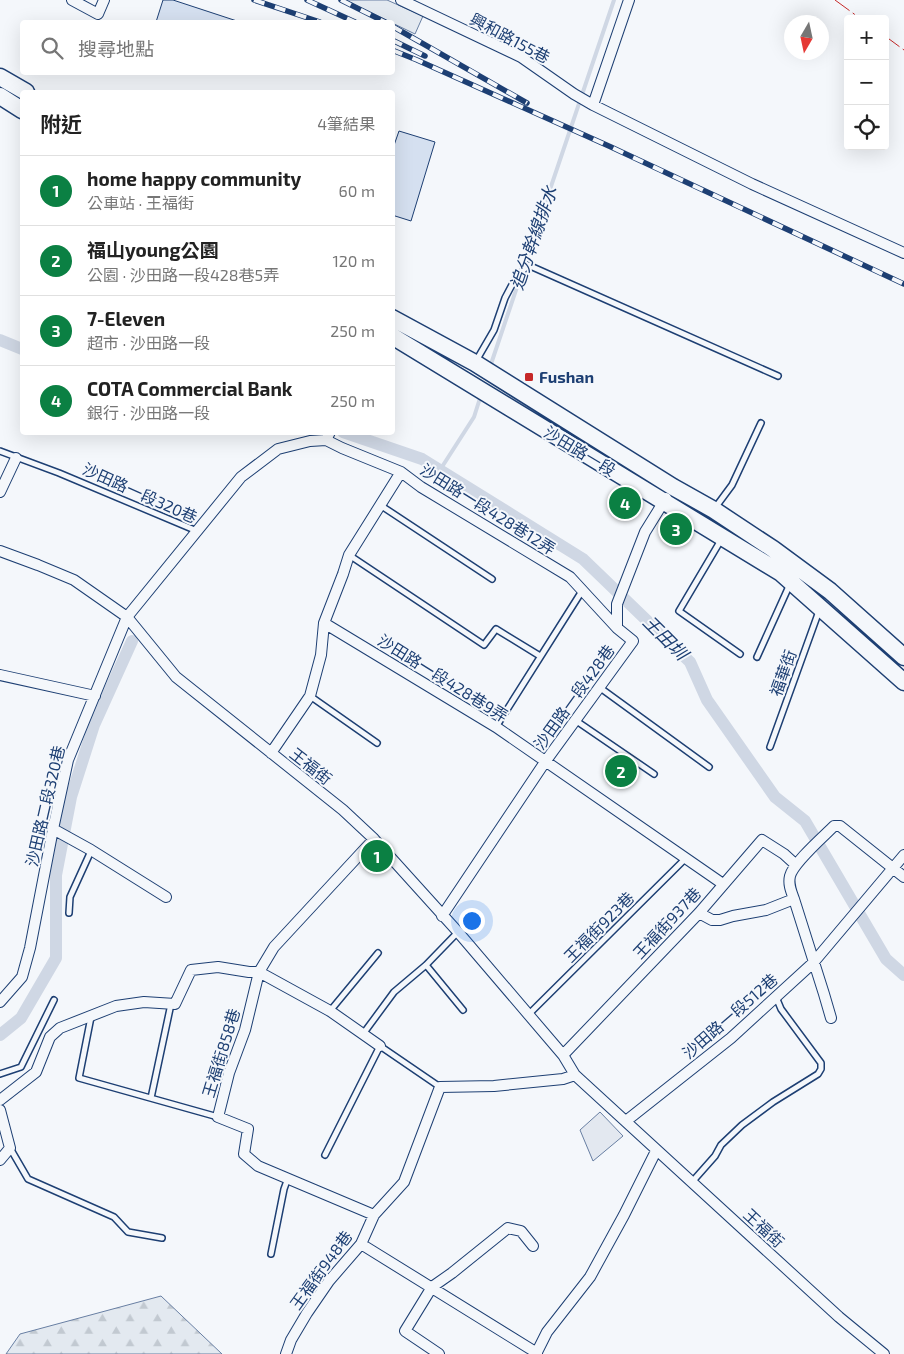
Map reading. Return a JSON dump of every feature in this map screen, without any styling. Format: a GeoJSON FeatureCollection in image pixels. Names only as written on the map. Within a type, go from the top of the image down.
{"type":"FeatureCollection","features":[{"type":"Feature","properties":{"kind":"main road"},"geometry":{"type":"LineString","coordinates":[[0,77],[23,90]]}},
{"type":"Feature","properties":{"kind":"main road"},"geometry":{"type":"LineString","coordinates":[[0,96],[20,109]]}},
{"type":"Feature","properties":{"kind":"main road","name":"沙田路一段"},"geometry":{"type":"LineString","coordinates":[[395,320],[475,363],[714,510],[773,549],[830,591],[904,657]]}},
{"type":"Feature","properties":{"kind":"main road","name":"沙田路一段"},"geometry":{"type":"LineString","coordinates":[[395,338],[781,573],[904,682]]}},
{"type":"Feature","properties":{"kind":"street"},"geometry":{"type":"LineString","coordinates":[[72,0],[98,14],[104,0]]}},
{"type":"Feature","properties":{"kind":"street","name":"興和路155巷"},"geometry":{"type":"LineString","coordinates":[[401,0],[521,57],[574,94],[752,184],[904,253]]}},
{"type":"Feature","properties":{"kind":"street"},"geometry":{"type":"LineString","coordinates":[[593,104],[628,0]]}},
{"type":"Feature","properties":{"kind":"street"},"geometry":{"type":"LineString","coordinates":[[198,531],[241,477],[278,449],[328,436]]}},
{"type":"Feature","properties":{"kind":"street","name":"沙田路一段428巷12弄"},"geometry":{"type":"LineString","coordinates":[[328,436],[342,448],[401,472],[421,487],[570,577],[617,628]]}},
{"type":"Feature","properties":{"kind":"street"},"geometry":{"type":"LineString","coordinates":[[0,492],[16,458]]}},
{"type":"Feature","properties":{"kind":"street"},"geometry":{"type":"LineString","coordinates":[[271,753],[310,696],[321,655],[324,623],[349,555],[401,472]]}},
{"type":"Feature","properties":{"kind":"street","name":"沙田路一段428巷"},"geometry":{"type":"LineString","coordinates":[[442,916],[545,762],[633,641],[617,628],[618,604],[645,532],[673,486]]}},
{"type":"Feature","properties":{"kind":"street","name":"沙田路一段320巷"},"geometry":{"type":"LineString","coordinates":[[127,617],[198,531]]}},
{"type":"Feature","properties":{"kind":"street","name":"王福街"},"geometry":{"type":"LineString","coordinates":[[0,552],[74,580],[127,617],[176,677],[343,810],[374,839],[458,932],[563,1055]]}},
{"type":"Feature","properties":{"kind":"street","name":"沙田路二段320巷"},"geometry":{"type":"LineString","coordinates":[[1,1000],[22,977],[30,948],[68,760],[127,617]]}},
{"type":"Feature","properties":{"kind":"street","name":"沙田路一段428巷9弄"},"geometry":{"type":"LineString","coordinates":[[324,623],[496,727],[723,884]]}},
{"type":"Feature","properties":{"kind":"street"},"geometry":{"type":"LineString","coordinates":[[0,675],[95,696]]}},
{"type":"Feature","properties":{"kind":"street"},"geometry":{"type":"LineString","coordinates":[[831,1018],[790,888],[790,875],[796,865],[834,826],[840,826],[904,877]]}},
{"type":"Feature","properties":{"kind":"street"},"geometry":{"type":"LineString","coordinates":[[53,829],[91,850],[166,898]]}},
{"type":"Feature","properties":{"kind":"street","name":"王福街858巷"},"geometry":{"type":"LineString","coordinates":[[374,839],[274,947],[259,972],[245,1030],[229,1074],[218,1117],[248,1129],[244,1154],[258,1166],[374,1215]]}},
{"type":"Feature","properties":{"kind":"street","name":"王福街937巷"},"geometry":{"type":"LineString","coordinates":[[563,1055],[699,913],[762,840],[784,854],[796,865]]}},
{"type":"Feature","properties":{"kind":"street","name":"沙田路一段512巷"},"geometry":{"type":"LineString","coordinates":[[626,1121],[731,1038],[813,963],[904,855]]}},
{"type":"Feature","properties":{"kind":"street"},"geometry":{"type":"LineString","coordinates":[[699,913],[712,920],[720,920],[766,910],[794,899]]}},
{"type":"Feature","properties":{"kind":"street"},"geometry":{"type":"LineString","coordinates":[[0,1100],[36,1072],[50,1036],[60,1028],[116,1006],[144,1002],[175,1004],[191,970],[218,967],[259,972],[330,1011],[380,1046]]}},
{"type":"Feature","properties":{"kind":"street"},"geometry":{"type":"LineString","coordinates":[[563,1055],[575,1075],[626,1121]]}},
{"type":"Feature","properties":{"kind":"street"},"geometry":{"type":"LineString","coordinates":[[440,1088],[494,1086],[563,1079],[575,1075]]}},
{"type":"Feature","properties":{"kind":"street","name":"王福街948巷"},"geometry":{"type":"LineString","coordinates":[[286,1354],[291,1340],[307,1313],[329,1281],[361,1244],[374,1215],[404,1182],[440,1088]]}},
{"type":"Feature","properties":{"kind":"street"},"geometry":{"type":"LineString","coordinates":[[0,1110],[10,1148],[0,1160]]}},
{"type":"Feature","properties":{"kind":"street","name":"王福街"},"geometry":{"type":"LineString","coordinates":[[626,1121],[656,1151],[839,1317],[884,1354]]}},
{"type":"Feature","properties":{"kind":"street"},"geometry":{"type":"LineString","coordinates":[[361,1244],[536,1354],[547,1332],[590,1277],[656,1151]]}},
{"type":"Feature","properties":{"kind":"street"},"geometry":{"type":"LineString","coordinates":[[440,1354],[405,1331],[432,1287],[508,1228],[521,1231],[533,1246]]}},
{"type":"Feature","properties":{"kind":"lane"},"geometry":{"type":"LineString","coordinates":[[475,363],[494,330],[505,298],[515,279],[528,265],[778,376]]}},
{"type":"Feature","properties":{"kind":"lane"},"geometry":{"type":"LineString","coordinates":[[714,510],[732,486],[761,423]]}},
{"type":"Feature","properties":{"kind":"lane","name":"沙田路一段320巷"},"geometry":{"type":"LineString","coordinates":[[0,451],[59,473],[198,531]]}},
{"type":"Feature","properties":{"kind":"lane"},"geometry":{"type":"LineString","coordinates":[[380,505],[492,579]]}},
{"type":"Feature","properties":{"kind":"lane"},"geometry":{"type":"LineString","coordinates":[[723,537],[679,611],[740,654]]}},
{"type":"Feature","properties":{"kind":"lane"},"geometry":{"type":"LineString","coordinates":[[349,555],[484,645],[496,629],[540,656]]}},
{"type":"Feature","properties":{"kind":"lane"},"geometry":{"type":"LineString","coordinates":[[757,657],[791,581]]}},
{"type":"Feature","properties":{"kind":"lane"},"geometry":{"type":"LineString","coordinates":[[496,727],[582,591]]}},
{"type":"Feature","properties":{"kind":"lane","name":"福華街"},"geometry":{"type":"LineString","coordinates":[[770,747],[820,607]]}},
{"type":"Feature","properties":{"kind":"lane"},"geometry":{"type":"LineString","coordinates":[[599,687],[709,767]]}},
{"type":"Feature","properties":{"kind":"lane"},"geometry":{"type":"LineString","coordinates":[[310,696],[377,743]]}},
{"type":"Feature","properties":{"kind":"lane"},"geometry":{"type":"LineString","coordinates":[[575,720],[654,774]]}},
{"type":"Feature","properties":{"kind":"lane"},"geometry":{"type":"LineString","coordinates":[[69,913],[70,897],[91,850]]}},
{"type":"Feature","properties":{"kind":"lane","name":"王福街923巷"},"geometry":{"type":"LineString","coordinates":[[529,1014],[687,858]]}},
{"type":"Feature","properties":{"kind":"lane"},"geometry":{"type":"LineString","coordinates":[[363,1034],[394,992],[426,965],[458,932]]}},
{"type":"Feature","properties":{"kind":"lane"},"geometry":{"type":"LineString","coordinates":[[330,1011],[378,953]]}},
{"type":"Feature","properties":{"kind":"lane"},"geometry":{"type":"LineString","coordinates":[[426,965],[463,1010]]}},
{"type":"Feature","properties":{"kind":"lane"},"geometry":{"type":"LineString","coordinates":[[692,1182],[715,1156],[721,1145],[742,1125],[773,1102],[818,1074],[821,1069],[821,1063],[782,1009],[776,996]]}},
{"type":"Feature","properties":{"kind":"lane"},"geometry":{"type":"LineString","coordinates":[[0,1074],[21,1067],[54,1000]]}},
{"type":"Feature","properties":{"kind":"lane"},"geometry":{"type":"LineString","coordinates":[[151,1098],[171,1004]]}},
{"type":"Feature","properties":{"kind":"lane"},"geometry":{"type":"LineString","coordinates":[[92,1015],[79,1078],[218,1117]]}},
{"type":"Feature","properties":{"kind":"lane"},"geometry":{"type":"LineString","coordinates":[[325,1155],[380,1046],[440,1088]]}},
{"type":"Feature","properties":{"kind":"lane"},"geometry":{"type":"LineString","coordinates":[[10,1148],[28,1178],[114,1218],[128,1232],[162,1238]]}},
{"type":"Feature","properties":{"kind":"lane"},"geometry":{"type":"LineString","coordinates":[[271,1254],[284,1189],[288,1178]]}},
{"type":"Feature","properties":{"kind":"green space"},"geometry":{"type":"Polygon","coordinates":[[[345,0],[387,0],[423,16],[415,34],[395,24],[395,20],[386,20],[345,0]]]}},
{"type":"Feature","properties":{"kind":"green space"},"geometry":{"type":"Polygon","coordinates":[[[161,1296],[222,1354],[6,1354],[20,1334],[161,1296]]]}},
{"type":"Feature","properties":{"kind":"shaded area"},"geometry":{"type":"Polygon","coordinates":[[[600,1112],[623,1136],[593,1161],[580,1130],[600,1112]]]}},
{"type":"Feature","properties":{"kind":"building"},"geometry":{"type":"Polygon","coordinates":[[[163,0],[173,0],[234,20],[157,20],[163,0]]]}},
{"type":"Feature","properties":{"kind":"building"},"geometry":{"type":"Polygon","coordinates":[[[399,131],[435,142],[411,221],[395,216],[395,142],[399,131]]]}},
{"type":"Feature","properties":{"kind":"waterway","name":"追分幹線排水"},"geometry":{"type":"LineString","coordinates":[[490,367],[614,0]]}},
{"type":"Feature","properties":{"kind":"waterway","name":"王田圳"},"geometry":{"type":"LineString","coordinates":[[0,340],[20,348]]}},
{"type":"Feature","properties":{"kind":"waterway","name":"追分幹線排水"},"geometry":{"type":"LineString","coordinates":[[440,470],[474,417],[481,395]]}},
{"type":"Feature","properties":{"kind":"waterway","name":"王田圳"},"geometry":{"type":"LineString","coordinates":[[352,435],[422,459],[583,559],[690,662],[707,700],[775,797],[805,821],[886,959],[904,975]]}},
{"type":"Feature","properties":{"kind":"waterway"},"geometry":{"type":"LineString","coordinates":[[0,1035],[21,1018],[56,958],[56,875],[71,797],[94,725],[132,641]]}},
{"type":"Feature","properties":{"kind":"railway"},"geometry":{"type":"LineString","coordinates":[[254,0],[314,20]]}},
{"type":"Feature","properties":{"kind":"railway"},"geometry":{"type":"LineString","coordinates":[[307,0],[351,20]]}},
{"type":"Feature","properties":{"kind":"railway"},"geometry":{"type":"LineString","coordinates":[[341,0],[381,20]]}},
{"type":"Feature","properties":{"kind":"railway"},"geometry":{"type":"LineString","coordinates":[[395,28],[527,103]]}},
{"type":"Feature","properties":{"kind":"railway"},"geometry":{"type":"LineString","coordinates":[[395,41],[425,56]]}},
{"type":"Feature","properties":{"kind":"railway"},"geometry":{"type":"LineString","coordinates":[[395,51],[611,147],[904,284]]}},
{"type":"Feature","properties":{"kind":"power"},"geometry":{"type":"LineString","coordinates":[[835,0],[856,15]]}},
{"type":"Feature","properties":{"kind":"power"},"geometry":{"type":"LineString","coordinates":[[889,39],[904,50]]}},
{"type":"Feature","properties":{"kind":"place","name":"Fushan"},"geometry":{"type":"Point","coordinates":[529,377]}},
{"type":"Feature","properties":{"kind":"place","name":"COTA Commercial Bank"},"geometry":{"type":"Point","coordinates":[625,503]}},
{"type":"Feature","properties":{"kind":"place","name":"7-Eleven"},"geometry":{"type":"Point","coordinates":[676,529]}},
{"type":"Feature","properties":{"kind":"place","name":"福山young公園"},"geometry":{"type":"Point","coordinates":[621,771]}},
{"type":"Feature","properties":{"kind":"place","name":"home happy community"},"geometry":{"type":"Point","coordinates":[377,856]}}]}
